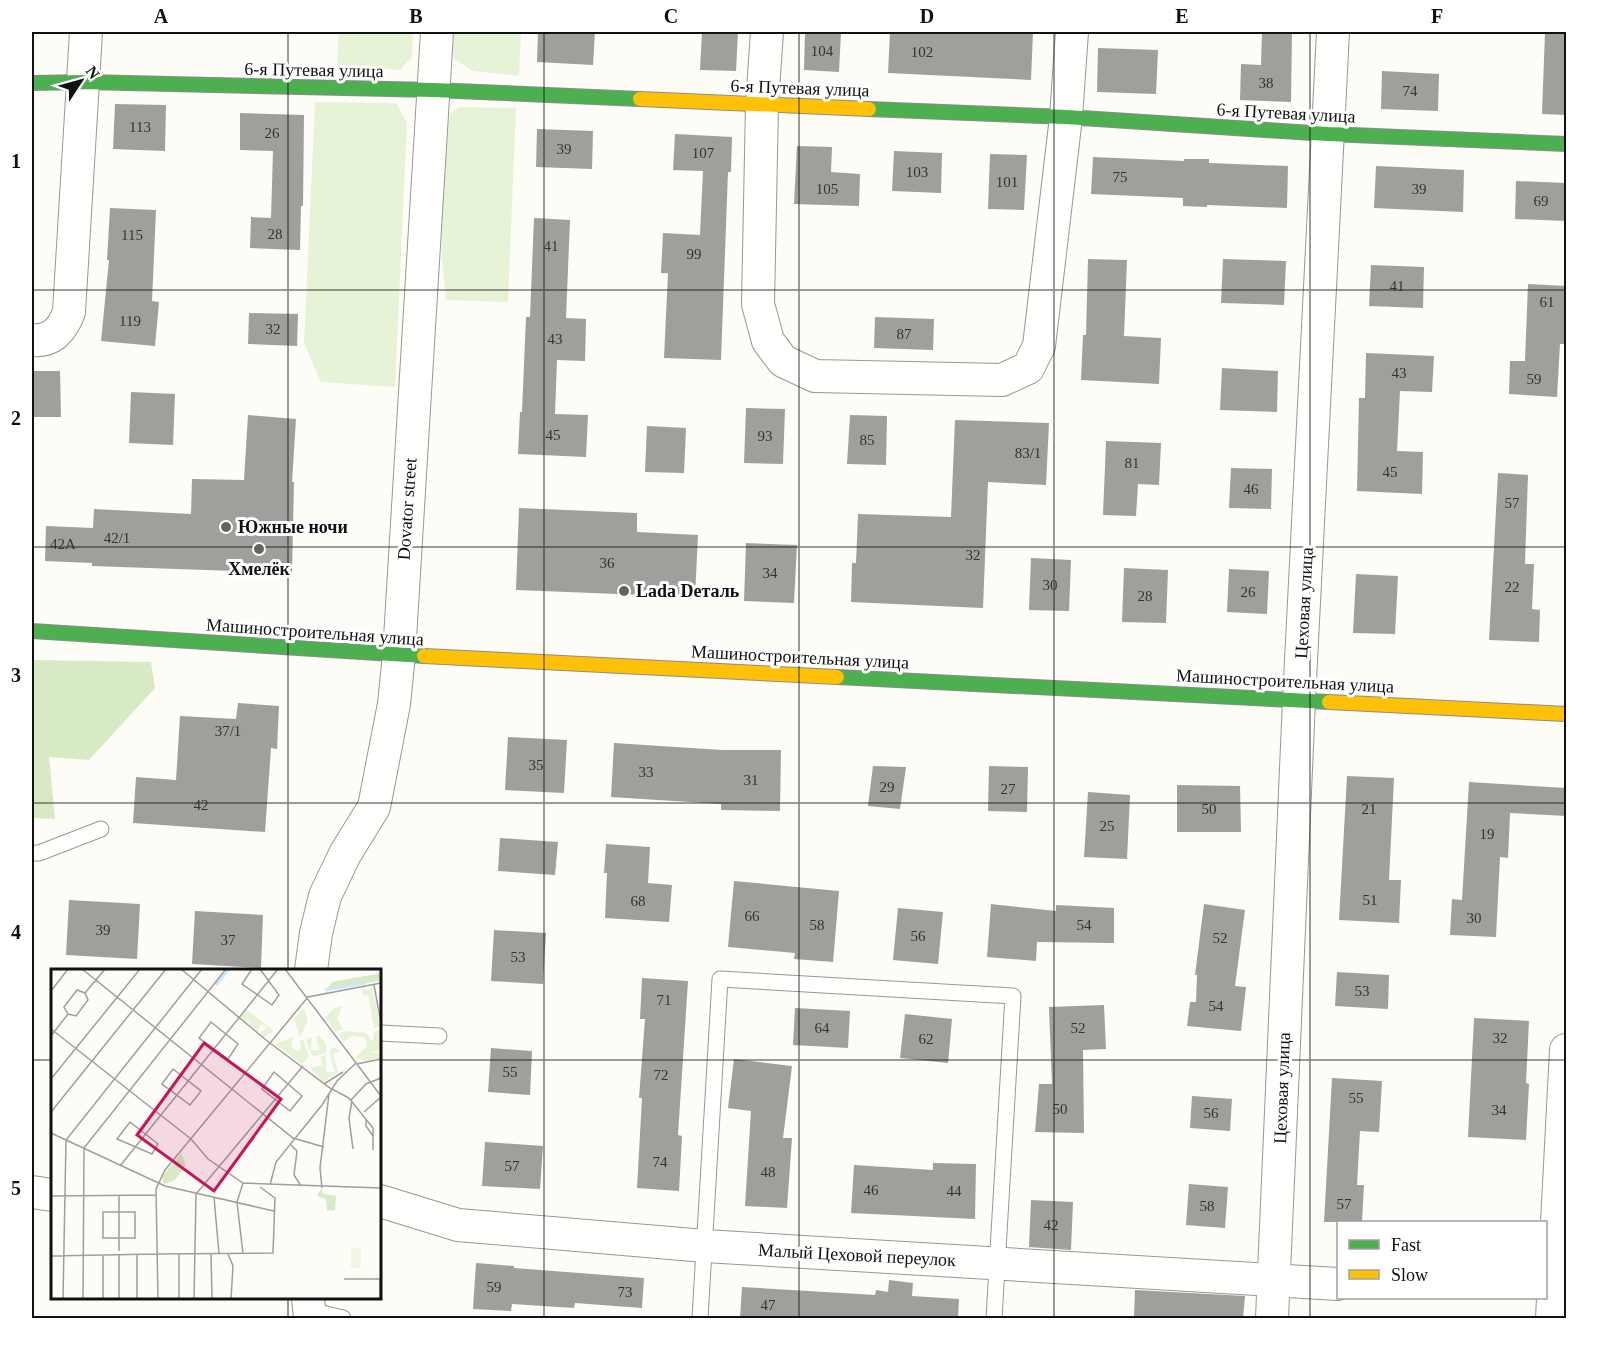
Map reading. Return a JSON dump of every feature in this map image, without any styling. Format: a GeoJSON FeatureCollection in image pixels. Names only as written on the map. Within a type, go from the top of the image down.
{"type":"FeatureCollection","features":[{"type":"Feature","properties":{"kind":"street"},"geometry":{"type":"LineString","coordinates":[[32,340],[41,341],[55,335],[64,326],[69,312],[86,32]]}},
{"type":"Feature","properties":{"kind":"street","name":"Dovator street"},"geometry":{"type":"LineString","coordinates":[[311,969],[316,933],[325,896],[345,854],[374,807],[393,704],[399,656],[437,32]]}},
{"type":"Feature","properties":{"kind":"street"},"geometry":{"type":"LineString","coordinates":[[767,32],[762,104],[759,304],[768,340],[783,361],[815,376],[1002,380],[1028,368],[1040,346],[1066,117],[1072,32]]}},
{"type":"Feature","properties":{"kind":"street","name":"Цеховая улица"},"geometry":{"type":"LineString","coordinates":[[1272,1318],[1299,700],[1333,32]]}},
{"type":"Feature","properties":{"kind":"street","name":"6-я Путевая улица"},"geometry":{"type":"LineString","coordinates":[[32,83],[84,82],[433,90],[1066,117],[1328,134],[1566,144]]}},
{"type":"Feature","properties":{"kind":"street","name":"Машиностроительная улица"},"geometry":{"type":"LineString","coordinates":[[32,631],[399,656],[1566,714]]}},
{"type":"Feature","properties":{"kind":"street"},"geometry":{"type":"LineString","coordinates":[[1554,1302],[1566,1050]]}},
{"type":"Feature","properties":{"kind":"street"},"geometry":{"type":"LineString","coordinates":[[32,1192],[51,1195]]}},
{"type":"Feature","properties":{"kind":"street","name":"Малый Цеховой переулок"},"geometry":{"type":"LineString","coordinates":[[381,1200],[458,1225],[705,1246],[1337,1284]]}},
{"type":"Feature","properties":{"kind":"lane"},"geometry":{"type":"LineString","coordinates":[[32,854],[101,829]]}},
{"type":"Feature","properties":{"kind":"lane"},"geometry":{"type":"LineString","coordinates":[[700,1318],[720,979],[1013,996],[994,1318]]}},
{"type":"Feature","properties":{"kind":"lane"},"geometry":{"type":"LineString","coordinates":[[381,1033],[439,1036]]}},
{"type":"Feature","properties":{"kind":"lane"},"geometry":{"type":"LineString","coordinates":[[309,1309],[343,1318]]}},
{"type":"Feature","properties":{"kind":"green space"},"geometry":{"type":"Polygon","coordinates":[[[339,32],[413,32],[412,57],[400,70],[337,65],[339,32]]]}},
{"type":"Feature","properties":{"kind":"green space"},"geometry":{"type":"Polygon","coordinates":[[[454,32],[521,32],[519,76],[473,71],[453,58],[454,32]]]}},
{"type":"Feature","properties":{"kind":"green space"},"geometry":{"type":"Polygon","coordinates":[[[315,102],[396,103],[407,123],[395,387],[321,382],[304,343],[315,102]]]}},
{"type":"Feature","properties":{"kind":"green space"},"geometry":{"type":"Polygon","coordinates":[[[460,107],[516,108],[508,302],[446,300],[442,260],[441,198],[450,113],[460,107]]]}},
{"type":"Feature","properties":{"kind":"green space"},"geometry":{"type":"Polygon","coordinates":[[[32,660],[151,662],[155,688],[89,760],[49,757],[55,819],[32,818],[32,660]]]}},
{"type":"Feature","properties":{"kind":"building"},"geometry":{"type":"Polygon","coordinates":[[[538,32],[595,32],[593,65],[537,62],[538,32]]]}},
{"type":"Feature","properties":{"kind":"building"},"geometry":{"type":"Polygon","coordinates":[[[702,32],[738,32],[736,71],[700,70],[702,32]]]}},
{"type":"Feature","properties":{"kind":"building"},"geometry":{"type":"Polygon","coordinates":[[[805,32],[841,32],[839,72],[804,70],[805,32]]]}},
{"type":"Feature","properties":{"kind":"building"},"geometry":{"type":"Polygon","coordinates":[[[890,32],[1033,32],[1031,80],[888,73],[890,32]]]}},
{"type":"Feature","properties":{"kind":"building"},"geometry":{"type":"Polygon","coordinates":[[[1262,32],[1292,32],[1291,102],[1240,100],[1241,64],[1261,65],[1262,32]]]}},
{"type":"Feature","properties":{"kind":"building"},"geometry":{"type":"Polygon","coordinates":[[[1545,32],[1566,32],[1566,115],[1542,114],[1545,32]]]}},
{"type":"Feature","properties":{"kind":"building"},"geometry":{"type":"Polygon","coordinates":[[[1098,48],[1158,50],[1156,94],[1097,92],[1098,48]]]}},
{"type":"Feature","properties":{"kind":"building"},"geometry":{"type":"Polygon","coordinates":[[[1382,71],[1439,74],[1438,111],[1381,109],[1382,71]]]}},
{"type":"Feature","properties":{"kind":"building"},"geometry":{"type":"Polygon","coordinates":[[[115,104],[166,105],[165,151],[113,149],[115,104]]]}},
{"type":"Feature","properties":{"kind":"building"},"geometry":{"type":"Polygon","coordinates":[[[240,113],[304,115],[300,250],[250,248],[251,217],[271,218],[273,151],[240,150],[240,113]]]}},
{"type":"Feature","properties":{"kind":"building"},"geometry":{"type":"Polygon","coordinates":[[[537,129],[593,131],[592,169],[536,167],[537,129]]]}},
{"type":"Feature","properties":{"kind":"building"},"geometry":{"type":"Polygon","coordinates":[[[675,134],[732,137],[731,172],[728,172],[721,360],[664,358],[668,273],[661,273],[663,233],[700,235],[703,171],[673,170],[675,134]]]}},
{"type":"Feature","properties":{"kind":"building"},"geometry":{"type":"Polygon","coordinates":[[[797,146],[832,147],[831,172],[860,174],[859,206],[794,204],[797,146]]]}},
{"type":"Feature","properties":{"kind":"building"},"geometry":{"type":"Polygon","coordinates":[[[894,151],[942,153],[941,193],[892,191],[894,151]]]}},
{"type":"Feature","properties":{"kind":"building"},"geometry":{"type":"Polygon","coordinates":[[[990,154],[1027,155],[1024,210],[988,209],[990,154]]]}},
{"type":"Feature","properties":{"kind":"building"},"geometry":{"type":"Polygon","coordinates":[[[1093,157],[1184,161],[1184,159],[1209,159],[1209,163],[1288,166],[1287,208],[1183,206],[1183,198],[1091,194],[1093,157]]]}},
{"type":"Feature","properties":{"kind":"building"},"geometry":{"type":"Polygon","coordinates":[[[1376,166],[1464,170],[1463,212],[1374,208],[1376,166]]]}},
{"type":"Feature","properties":{"kind":"building"},"geometry":{"type":"Polygon","coordinates":[[[1516,181],[1566,183],[1566,221],[1515,219],[1516,181]]]}},
{"type":"Feature","properties":{"kind":"building"},"geometry":{"type":"Polygon","coordinates":[[[110,208],[156,210],[152,301],[159,302],[155,346],[101,341],[109,260],[107,260],[110,208]]]}},
{"type":"Feature","properties":{"kind":"building"},"geometry":{"type":"Polygon","coordinates":[[[534,218],[570,220],[566,318],[586,319],[585,361],[557,360],[555,414],[588,415],[586,457],[518,454],[526,317],[530,317],[534,218]]]}},
{"type":"Feature","properties":{"kind":"building"},"geometry":{"type":"Polygon","coordinates":[[[1088,259],[1127,260],[1124,336],[1161,338],[1159,384],[1081,380],[1083,335],[1086,335],[1088,259]]]}},
{"type":"Feature","properties":{"kind":"building"},"geometry":{"type":"Polygon","coordinates":[[[1223,259],[1286,261],[1284,305],[1221,303],[1223,259]]]}},
{"type":"Feature","properties":{"kind":"building"},"geometry":{"type":"Polygon","coordinates":[[[1371,265],[1424,267],[1423,308],[1369,306],[1371,265]]]}},
{"type":"Feature","properties":{"kind":"building"},"geometry":{"type":"Polygon","coordinates":[[[1528,284],[1566,286],[1565,344],[1560,344],[1557,397],[1509,394],[1510,361],[1525,361],[1528,284]]]}},
{"type":"Feature","properties":{"kind":"building"},"geometry":{"type":"Polygon","coordinates":[[[249,313],[298,314],[297,346],[248,344],[249,313]]]}},
{"type":"Feature","properties":{"kind":"building"},"geometry":{"type":"Polygon","coordinates":[[[875,317],[934,319],[933,350],[874,348],[875,317]]]}},
{"type":"Feature","properties":{"kind":"building"},"geometry":{"type":"Polygon","coordinates":[[[1366,353],[1434,356],[1432,392],[1400,391],[1397,451],[1423,452],[1422,494],[1357,491],[1359,398],[1365,398],[1366,353]]]}},
{"type":"Feature","properties":{"kind":"building"},"geometry":{"type":"Polygon","coordinates":[[[1222,368],[1278,371],[1277,412],[1220,410],[1222,368]]]}},
{"type":"Feature","properties":{"kind":"building"},"geometry":{"type":"Polygon","coordinates":[[[32,371],[60,371],[61,417],[32,417],[32,371]]]}},
{"type":"Feature","properties":{"kind":"building"},"geometry":{"type":"Polygon","coordinates":[[[131,392],[175,394],[173,445],[129,443],[131,392]]]}},
{"type":"Feature","properties":{"kind":"building"},"geometry":{"type":"Polygon","coordinates":[[[746,408],[785,409],[783,464],[744,463],[746,408]]]}},
{"type":"Feature","properties":{"kind":"building"},"geometry":{"type":"Polygon","coordinates":[[[248,415],[296,419],[292,482],[294,482],[292,573],[92,566],[92,563],[45,561],[46,526],[93,528],[94,509],[191,514],[192,479],[244,480],[248,415]]]}},
{"type":"Feature","properties":{"kind":"building"},"geometry":{"type":"Polygon","coordinates":[[[850,415],[887,416],[886,465],[847,464],[850,415]]]}},
{"type":"Feature","properties":{"kind":"building"},"geometry":{"type":"Polygon","coordinates":[[[955,420],[1049,423],[1046,485],[988,482],[983,608],[851,602],[852,563],[856,563],[858,514],[951,517],[955,420]]]}},
{"type":"Feature","properties":{"kind":"building"},"geometry":{"type":"Polygon","coordinates":[[[647,426],[686,428],[684,473],[645,472],[647,426]]]}},
{"type":"Feature","properties":{"kind":"building"},"geometry":{"type":"Polygon","coordinates":[[[1106,441],[1161,443],[1159,485],[1138,484],[1136,516],[1103,515],[1106,441]]]}},
{"type":"Feature","properties":{"kind":"building"},"geometry":{"type":"Polygon","coordinates":[[[1231,468],[1272,469],[1271,509],[1229,508],[1231,468]]]}},
{"type":"Feature","properties":{"kind":"building"},"geometry":{"type":"Polygon","coordinates":[[[1498,473],[1528,475],[1525,564],[1534,564],[1532,609],[1540,610],[1539,642],[1489,640],[1498,473]]]}},
{"type":"Feature","properties":{"kind":"building"},"geometry":{"type":"Polygon","coordinates":[[[519,508],[637,513],[637,532],[698,535],[695,597],[516,590],[519,508]]]}},
{"type":"Feature","properties":{"kind":"building"},"geometry":{"type":"Polygon","coordinates":[[[746,543],[797,545],[794,603],[744,601],[746,543]]]}},
{"type":"Feature","properties":{"kind":"building"},"geometry":{"type":"Polygon","coordinates":[[[1031,558],[1071,560],[1069,611],[1029,610],[1031,558]]]}},
{"type":"Feature","properties":{"kind":"building"},"geometry":{"type":"Polygon","coordinates":[[[1124,568],[1168,570],[1166,623],[1122,622],[1124,568]]]}},
{"type":"Feature","properties":{"kind":"building"},"geometry":{"type":"Polygon","coordinates":[[[1229,569],[1269,571],[1267,614],[1227,612],[1229,569]]]}},
{"type":"Feature","properties":{"kind":"building"},"geometry":{"type":"Polygon","coordinates":[[[1356,574],[1398,576],[1395,634],[1353,633],[1356,574]]]}},
{"type":"Feature","properties":{"kind":"building"},"geometry":{"type":"Polygon","coordinates":[[[238,703],[279,706],[277,749],[271,748],[265,832],[133,823],[136,777],[176,780],[180,716],[236,719],[238,703]]]}},
{"type":"Feature","properties":{"kind":"building"},"geometry":{"type":"Polygon","coordinates":[[[508,737],[567,740],[564,793],[505,790],[508,737]]]}},
{"type":"Feature","properties":{"kind":"building"},"geometry":{"type":"Polygon","coordinates":[[[614,743],[722,750],[781,750],[780,811],[721,810],[721,804],[611,797],[614,743]]]}},
{"type":"Feature","properties":{"kind":"building"},"geometry":{"type":"Polygon","coordinates":[[[873,766],[906,767],[900,809],[868,806],[873,766]]]}},
{"type":"Feature","properties":{"kind":"building"},"geometry":{"type":"Polygon","coordinates":[[[989,766],[1028,767],[1027,812],[988,811],[989,766]]]}},
{"type":"Feature","properties":{"kind":"building"},"geometry":{"type":"Polygon","coordinates":[[[1347,776],[1394,778],[1389,880],[1401,880],[1399,923],[1339,920],[1347,776]]]}},
{"type":"Feature","properties":{"kind":"building"},"geometry":{"type":"Polygon","coordinates":[[[1469,782],[1566,788],[1566,816],[1510,813],[1508,858],[1500,857],[1496,937],[1450,935],[1452,899],[1462,900],[1469,782]]]}},
{"type":"Feature","properties":{"kind":"building"},"geometry":{"type":"Polygon","coordinates":[[[1177,785],[1240,786],[1241,832],[1177,832],[1177,785]]]}},
{"type":"Feature","properties":{"kind":"building"},"geometry":{"type":"Polygon","coordinates":[[[1088,792],[1130,795],[1127,859],[1084,857],[1088,792]]]}},
{"type":"Feature","properties":{"kind":"building"},"geometry":{"type":"Polygon","coordinates":[[[500,838],[558,842],[555,875],[498,871],[500,838]]]}},
{"type":"Feature","properties":{"kind":"building"},"geometry":{"type":"Polygon","coordinates":[[[606,844],[650,847],[648,883],[672,885],[669,922],[605,918],[606,844]]]}},
{"type":"Feature","properties":{"kind":"building"},"geometry":{"type":"Polygon","coordinates":[[[734,881],[839,891],[833,962],[794,959],[795,953],[728,947],[734,881]]]}},
{"type":"Feature","properties":{"kind":"building"},"geometry":{"type":"Polygon","coordinates":[[[69,900],[140,904],[137,959],[66,955],[69,900]]]}},
{"type":"Feature","properties":{"kind":"building"},"geometry":{"type":"Polygon","coordinates":[[[991,904],[1056,911],[1056,905],[1114,908],[1114,943],[1037,942],[1036,961],[987,957],[991,904]]]}},
{"type":"Feature","properties":{"kind":"building"},"geometry":{"type":"Polygon","coordinates":[[[1204,904],[1245,910],[1235,986],[1246,987],[1241,1031],[1187,1026],[1190,1002],[1196,1002],[1197,975],[1195,975],[1204,904]]]}},
{"type":"Feature","properties":{"kind":"building"},"geometry":{"type":"Polygon","coordinates":[[[898,908],[943,912],[938,964],[893,960],[898,908]]]}},
{"type":"Feature","properties":{"kind":"building"},"geometry":{"type":"Polygon","coordinates":[[[195,911],[263,915],[261,968],[192,964],[195,911]]]}},
{"type":"Feature","properties":{"kind":"building"},"geometry":{"type":"Polygon","coordinates":[[[494,930],[546,933],[543,984],[491,981],[494,930]]]}},
{"type":"Feature","properties":{"kind":"building"},"geometry":{"type":"Polygon","coordinates":[[[1337,972],[1389,975],[1388,1009],[1335,1006],[1337,972]]]}},
{"type":"Feature","properties":{"kind":"building"},"geometry":{"type":"Polygon","coordinates":[[[642,978],[688,981],[678,1135],[682,1136],[679,1191],[637,1188],[642,1098],[639,1098],[645,1019],[640,1019],[642,978]]]}},
{"type":"Feature","properties":{"kind":"building"},"geometry":{"type":"Polygon","coordinates":[[[1104,1005],[1106,1049],[1083,1050],[1084,1133],[1035,1132],[1039,1084],[1052,1084],[1049,1007],[1104,1005]]]}},
{"type":"Feature","properties":{"kind":"building"},"geometry":{"type":"Polygon","coordinates":[[[795,1008],[850,1011],[848,1048],[793,1045],[795,1008]]]}},
{"type":"Feature","properties":{"kind":"building"},"geometry":{"type":"Polygon","coordinates":[[[905,1014],[952,1019],[948,1063],[900,1058],[905,1014]]]}},
{"type":"Feature","properties":{"kind":"building"},"geometry":{"type":"Polygon","coordinates":[[[1474,1018],[1529,1021],[1526,1140],[1468,1137],[1474,1018]]]}},
{"type":"Feature","properties":{"kind":"building"},"geometry":{"type":"Polygon","coordinates":[[[491,1048],[532,1051],[530,1095],[488,1092],[491,1048]]]}},
{"type":"Feature","properties":{"kind":"building"},"geometry":{"type":"Polygon","coordinates":[[[734,1059],[792,1066],[783,1138],[792,1138],[787,1208],[745,1206],[751,1111],[728,1108],[734,1059]]]}},
{"type":"Feature","properties":{"kind":"building"},"geometry":{"type":"Polygon","coordinates":[[[1332,1078],[1382,1081],[1379,1132],[1360,1131],[1357,1185],[1364,1185],[1362,1221],[1324,1222],[1332,1078]]]}},
{"type":"Feature","properties":{"kind":"building"},"geometry":{"type":"Polygon","coordinates":[[[1192,1096],[1232,1099],[1230,1131],[1190,1128],[1192,1096]]]}},
{"type":"Feature","properties":{"kind":"building"},"geometry":{"type":"Polygon","coordinates":[[[485,1142],[543,1146],[540,1189],[482,1186],[485,1142]]]}},
{"type":"Feature","properties":{"kind":"building"},"geometry":{"type":"Polygon","coordinates":[[[933,1163],[976,1164],[975,1219],[851,1213],[854,1165],[933,1170],[933,1163]]]}},
{"type":"Feature","properties":{"kind":"building"},"geometry":{"type":"Polygon","coordinates":[[[1189,1184],[1228,1187],[1225,1228],[1186,1225],[1189,1184]]]}},
{"type":"Feature","properties":{"kind":"building"},"geometry":{"type":"Polygon","coordinates":[[[1031,1200],[1073,1202],[1071,1250],[1029,1247],[1031,1200]]]}},
{"type":"Feature","properties":{"kind":"building"},"geometry":{"type":"Polygon","coordinates":[[[476,1263],[644,1278],[642,1308],[575,1303],[574,1308],[512,1304],[511,1311],[473,1309],[476,1263]]]}},
{"type":"Feature","properties":{"kind":"building"},"geometry":{"type":"Polygon","coordinates":[[[889,1280],[913,1283],[912,1296],[959,1299],[958,1318],[740,1318],[742,1287],[875,1295],[876,1290],[888,1292],[889,1280]]]}},
{"type":"Feature","properties":{"kind":"building"},"geometry":{"type":"Polygon","coordinates":[[[1135,1290],[1245,1296],[1243,1318],[1134,1317],[1135,1290]]]}},
{"type":"Feature","properties":{"kind":"traffic: fast"},"geometry":{"type":"LineString","coordinates":[[32,83],[84,82],[433,90],[640,99]]}},
{"type":"Feature","properties":{"kind":"traffic: fast"},"geometry":{"type":"LineString","coordinates":[[869,109],[1066,117],[1328,134],[1566,144]]}},
{"type":"Feature","properties":{"kind":"traffic: fast"},"geometry":{"type":"LineString","coordinates":[[32,631],[424,656]]}},
{"type":"Feature","properties":{"kind":"traffic: fast"},"geometry":{"type":"LineString","coordinates":[[837,677],[1329,702]]}},
{"type":"Feature","properties":{"kind":"traffic: slow"},"geometry":{"type":"LineString","coordinates":[[640,99],[869,109]]}},
{"type":"Feature","properties":{"kind":"traffic: slow"},"geometry":{"type":"LineString","coordinates":[[424,656],[837,677]]}},
{"type":"Feature","properties":{"kind":"traffic: slow"},"geometry":{"type":"LineString","coordinates":[[1329,702],[1566,714]]}},
{"type":"Feature","properties":{"kind":"place","name":"Южные ночи"},"geometry":{"type":"Point","coordinates":[226,527]}},
{"type":"Feature","properties":{"kind":"place","name":"Хмелёк"},"geometry":{"type":"Point","coordinates":[259,549]}},
{"type":"Feature","properties":{"kind":"place","name":"Lada Dеталь"},"geometry":{"type":"Point","coordinates":[624,591]}}]}
